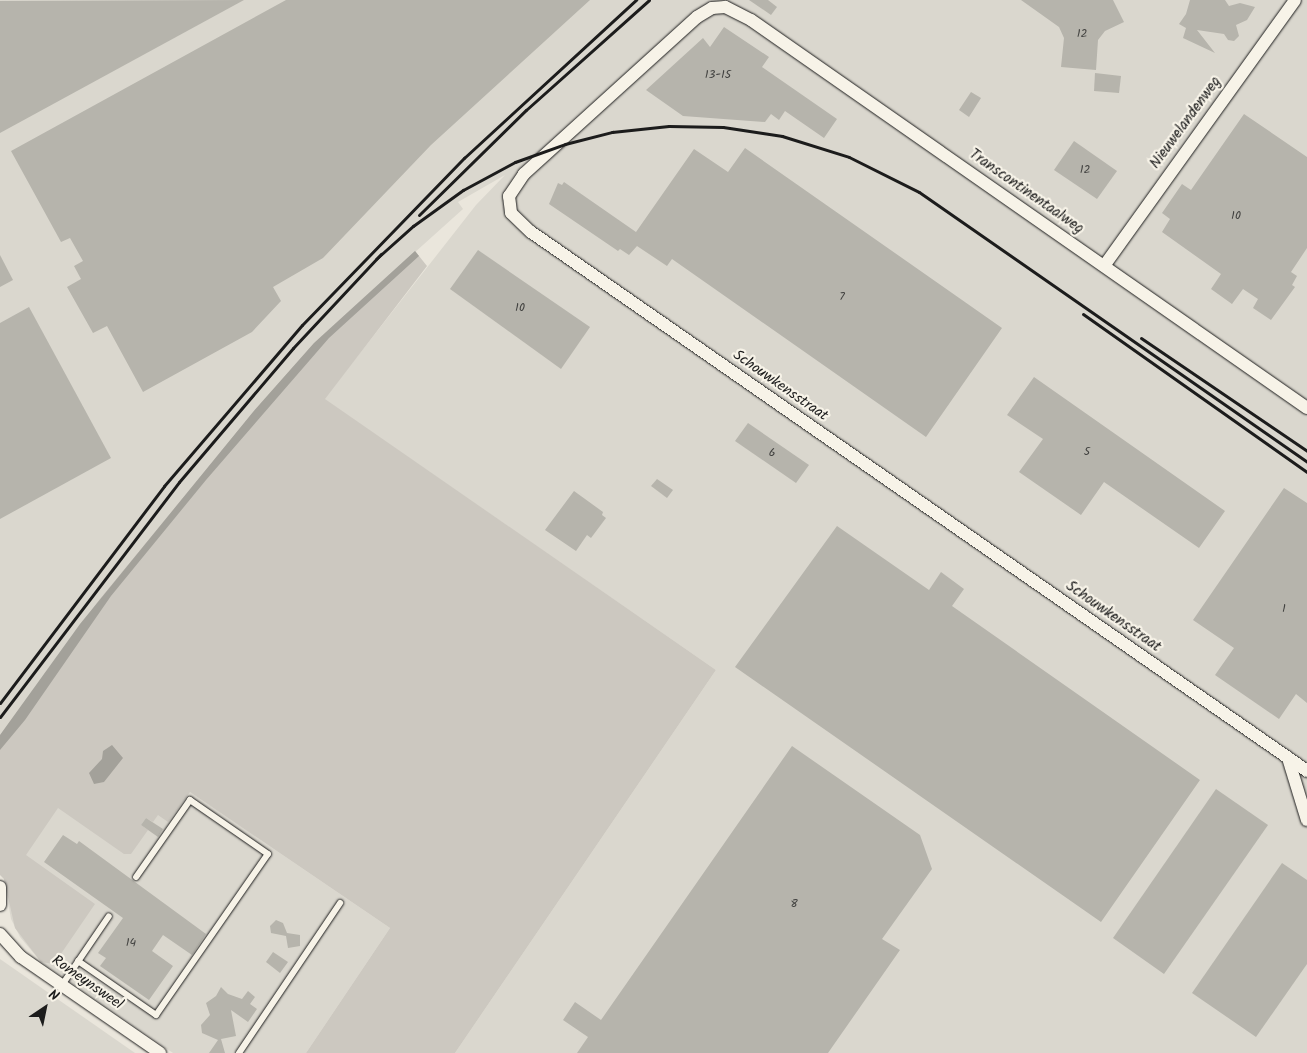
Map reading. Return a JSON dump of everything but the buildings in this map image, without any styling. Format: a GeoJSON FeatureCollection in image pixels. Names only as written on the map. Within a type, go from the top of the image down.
{"type":"FeatureCollection","features":[{"type":"Feature","properties":{"kind":"street","name":"Nieuwelandenweg"},"geometry":{"type":"LineString","coordinates":[[1104,266],[1295,0]]}},
{"type":"Feature","properties":{"kind":"street","name":"Transcontinentaalweg"},"geometry":{"type":"LineString","coordinates":[[725,7],[759,25],[1307,408]]}},
{"type":"Feature","properties":{"kind":"street","name":"Schouwkensstraat"},"geometry":{"type":"LineString","coordinates":[[725,7],[712,8],[701,14],[524,174],[509,196],[511,213],[539,238],[1307,771]]}},
{"type":"Feature","properties":{"kind":"street"},"geometry":{"type":"LineString","coordinates":[[1288,758],[1307,820]]}},
{"type":"Feature","properties":{"kind":"street"},"geometry":{"type":"LineString","coordinates":[[0,888],[0,905]]}},
{"type":"Feature","properties":{"kind":"street","name":"Romeynsweel"},"geometry":{"type":"LineString","coordinates":[[0,934],[12,950],[160,1053]]}},
{"type":"Feature","properties":{"kind":"lane"},"geometry":{"type":"LineString","coordinates":[[78,961],[156,1015],[268,854],[190,800],[136,877]]}},
{"type":"Feature","properties":{"kind":"lane"},"geometry":{"type":"LineString","coordinates":[[239,1053],[340,903]]}},
{"type":"Feature","properties":{"kind":"lane"},"geometry":{"type":"LineString","coordinates":[[62,985],[109,916]]}},
{"type":"Feature","properties":{"kind":"shaded area"},"geometry":{"type":"Polygon","coordinates":[[[0,0],[1307,0],[1307,1053],[455,1053],[716,670],[324,399],[476,205],[505,175],[458,202],[463,209],[314,343],[253,412],[98,601],[0,735],[0,0]]]}},
{"type":"Feature","properties":{"kind":"shaded area"},"geometry":{"type":"Polygon","coordinates":[[[415,251],[427,266],[325,399],[716,670],[455,1053],[306,1053],[390,928],[190,792],[168,822],[158,815],[153,822],[146,818],[141,825],[148,830],[131,854],[124,854],[58,808],[26,855],[95,904],[54,964],[41,962],[15,928],[4,879],[0,875],[0,735],[98,601],[253,412],[314,343],[415,251]]]}},
{"type":"Feature","properties":{"kind":"shaded area"},"geometry":{"type":"Polygon","coordinates":[[[415,251],[419,256],[329,338],[206,480],[111,596],[25,720],[0,750],[0,735],[80,624],[253,412],[314,343],[415,251]]]}},
{"type":"Feature","properties":{"kind":"shaded area"},"geometry":{"type":"Polygon","coordinates":[[[105,734],[390,928],[306,1053],[173,1053],[41,962],[20,937],[11,919],[4,879],[105,734]]]}},
{"type":"Feature","properties":{"kind":"shaded area"},"geometry":{"type":"Polygon","coordinates":[[[112,745],[123,758],[104,782],[94,784],[89,773],[102,759],[103,751],[112,745]]]}},
{"type":"Feature","properties":{"kind":"shaded area"},"geometry":{"type":"Polygon","coordinates":[[[0,959],[135,1053],[0,1053],[0,959]]]}},
{"type":"Feature","properties":{"kind":"railway"},"geometry":{"type":"LineString","coordinates":[[0,703],[164,486],[302,325],[464,158],[636,0]]}},
{"type":"Feature","properties":{"kind":"railway"},"geometry":{"type":"LineString","coordinates":[[419,215],[526,110],[649,0]]}},
{"type":"Feature","properties":{"kind":"railway"},"geometry":{"type":"LineString","coordinates":[[376,259],[413,226],[463,190],[515,162],[565,144],[612,132],[669,126],[723,127],[782,136],[849,157],[919,192],[1307,462]]}},
{"type":"Feature","properties":{"kind":"railway"},"geometry":{"type":"LineString","coordinates":[[0,717],[179,482],[293,348],[381,254]]}},
{"type":"Feature","properties":{"kind":"railway"},"geometry":{"type":"LineString","coordinates":[[1083,314],[1307,472]]}},
{"type":"Feature","properties":{"kind":"railway"},"geometry":{"type":"LineString","coordinates":[[1141,338],[1307,451]]}}]}
